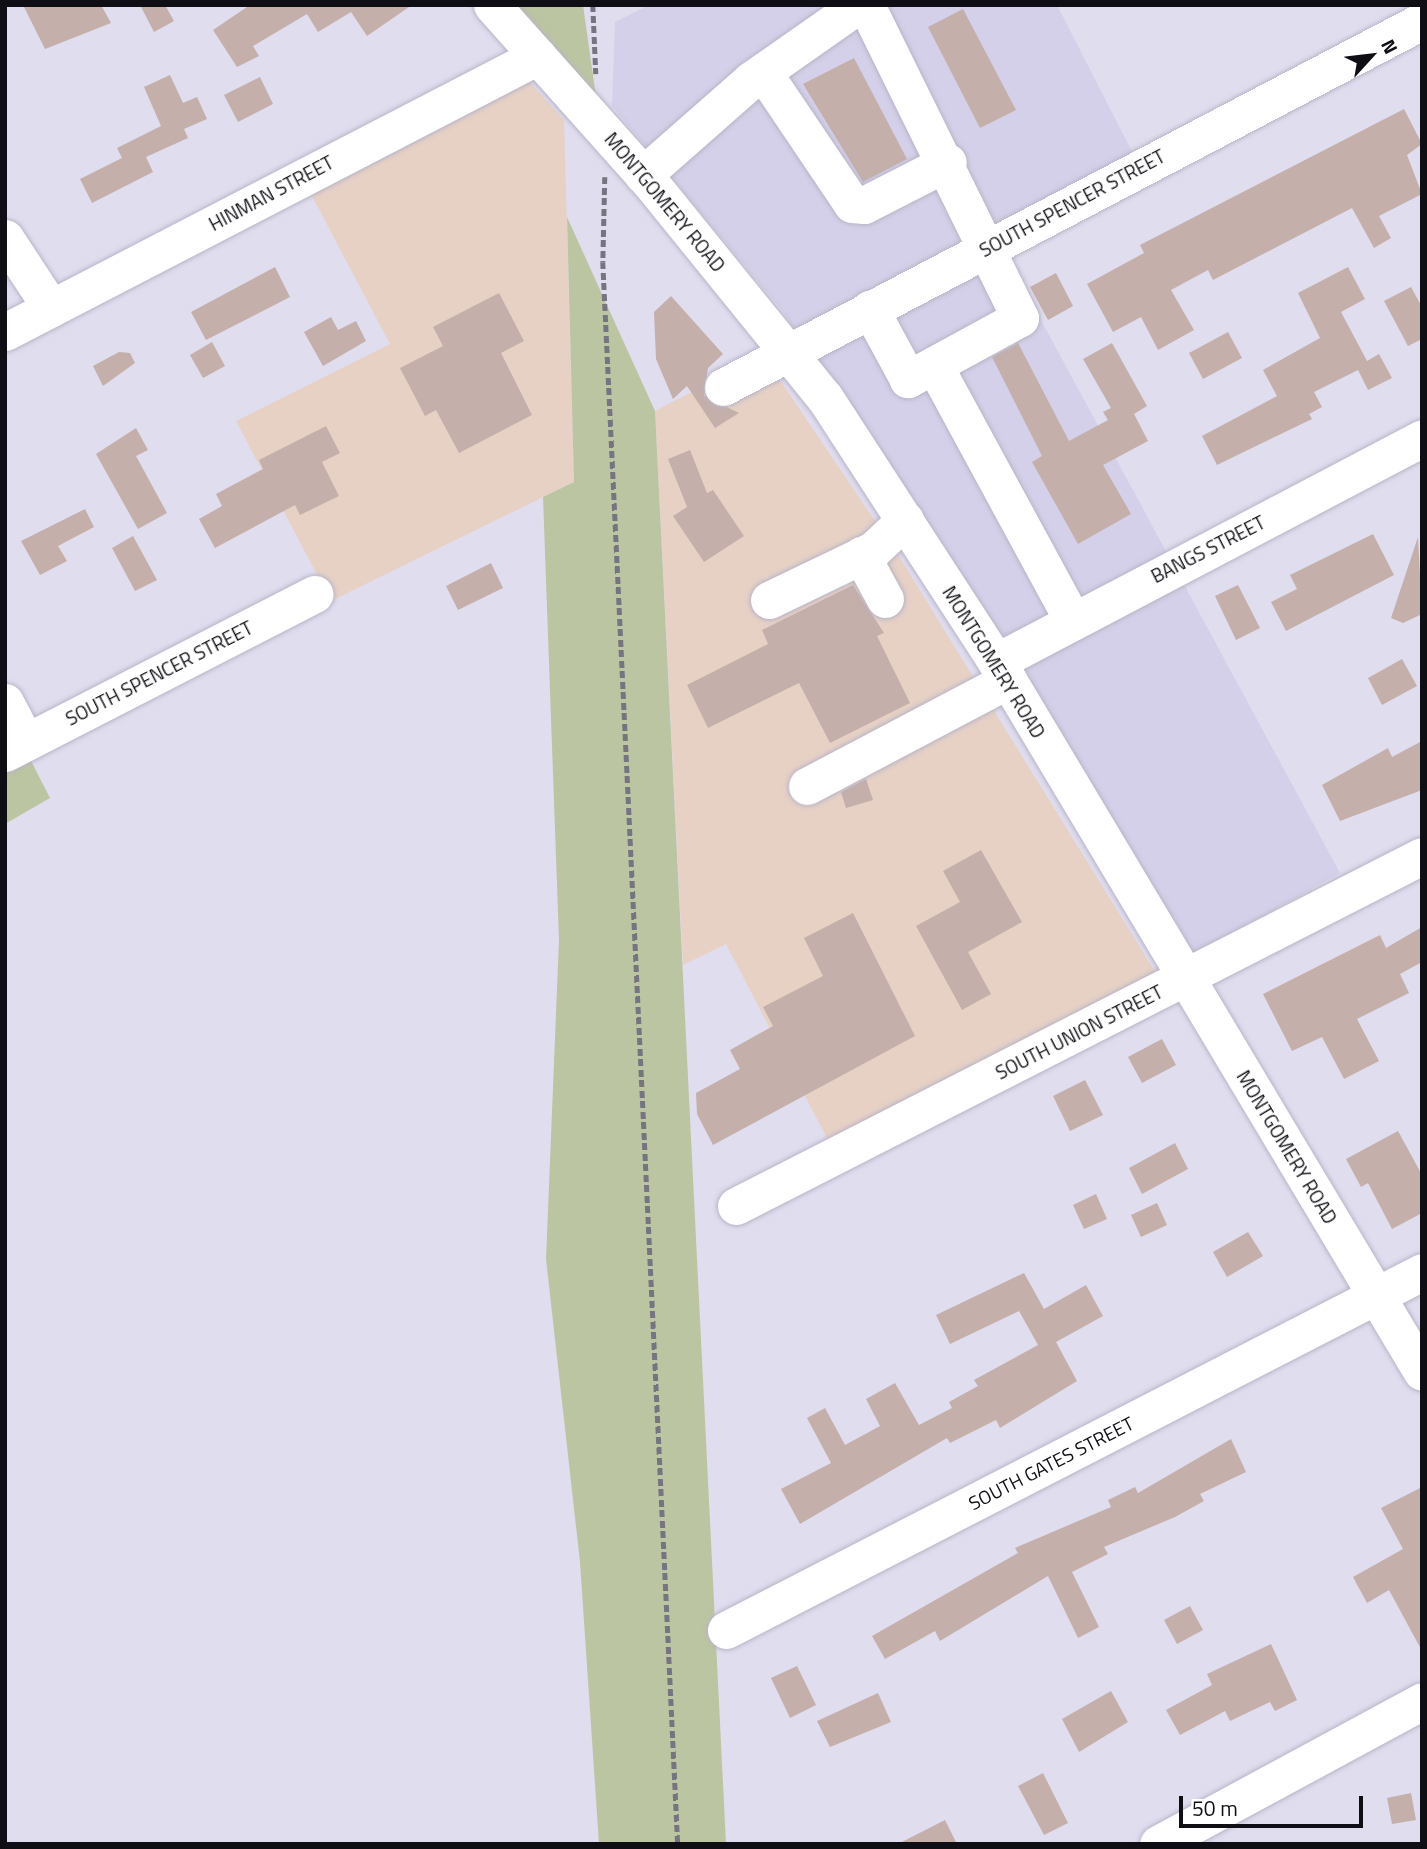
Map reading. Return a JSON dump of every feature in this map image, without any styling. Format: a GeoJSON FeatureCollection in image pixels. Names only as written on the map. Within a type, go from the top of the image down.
{"type":"FeatureCollection","features":[{"type":"Feature","properties":{"kind":"street","name":"MONTGOMERY ROAD"},"geometry":{"type":"LineString","coordinates":[[492,5],[643,175],[790,351],[905,520],[1002,671],[1422,1371]]}},
{"type":"Feature","properties":{"kind":"street"},"geometry":{"type":"LineString","coordinates":[[643,175],[763,72],[858,5]]}},
{"type":"Feature","properties":{"kind":"street"},"geometry":{"type":"LineString","coordinates":[[866,5],[948,162],[1020,318],[908,379],[870,309]]}},
{"type":"Feature","properties":{"kind":"street","name":"SOUTH SPENCER STREET"},"geometry":{"type":"LineString","coordinates":[[723,387],[1422,21]]}},
{"type":"Feature","properties":{"kind":"street","name":"HINMAN STREET"},"geometry":{"type":"LineString","coordinates":[[5,332],[538,56]]}},
{"type":"Feature","properties":{"kind":"street"},"geometry":{"type":"LineString","coordinates":[[763,72],[852,204],[864,205],[948,162]]}},
{"type":"Feature","properties":{"kind":"street"},"geometry":{"type":"LineString","coordinates":[[5,238],[51,308]]}},
{"type":"Feature","properties":{"kind":"street"},"geometry":{"type":"LineString","coordinates":[[934,365],[1072,619]]}},
{"type":"Feature","properties":{"kind":"street","name":"BANGS STREET"},"geometry":{"type":"LineString","coordinates":[[807,786],[1002,671],[1072,619],[1422,438]]}},
{"type":"Feature","properties":{"kind":"street"},"geometry":{"type":"LineString","coordinates":[[769,600],[862,555],[905,520]]}},
{"type":"Feature","properties":{"kind":"street"},"geometry":{"type":"LineString","coordinates":[[862,555],[885,599]]}},
{"type":"Feature","properties":{"kind":"street","name":"SOUTH SPENCER STREET"},"geometry":{"type":"LineString","coordinates":[[16,747],[314,594]]}},
{"type":"Feature","properties":{"kind":"street"},"geometry":{"type":"LineString","coordinates":[[5,702],[16,747]]}},
{"type":"Feature","properties":{"kind":"street","name":"SOUTH UNION STREET"},"geometry":{"type":"LineString","coordinates":[[736,1206],[1422,856]]}},
{"type":"Feature","properties":{"kind":"street","name":"SOUTH GATES STREET"},"geometry":{"type":"LineString","coordinates":[[726,1630],[1422,1272]]}},
{"type":"Feature","properties":{"kind":"street"},"geometry":{"type":"LineString","coordinates":[[1158,1844],[1422,1701]]}},
{"type":"Feature","properties":{"kind":"path"},"geometry":{"type":"LineString","coordinates":[[593,5],[596,82]]}},
{"type":"Feature","properties":{"kind":"path"},"geometry":{"type":"LineString","coordinates":[[605,180],[603,262],[678,1844]]}},
{"type":"Feature","properties":{"kind":"shaded area"},"geometry":{"type":"Polygon","coordinates":[[[649,5],[1057,5],[1144,175],[1002,248],[1340,873],[1191,956],[929,530],[781,309],[612,106],[615,22],[649,5]]]}},
{"type":"Feature","properties":{"kind":"shaded area"},"geometry":{"type":"Polygon","coordinates":[[[518,70],[564,120],[574,482],[331,601],[236,421],[390,344],[304,181],[518,70]]]}},
{"type":"Feature","properties":{"kind":"shaded area"},"geometry":{"type":"Polygon","coordinates":[[[763,355],[900,558],[1157,975],[830,1144],[726,944],[683,965],[655,411],[763,355]]]}},
{"type":"Feature","properties":{"kind":"green space"},"geometry":{"type":"Polygon","coordinates":[[[492,5],[583,5],[600,125],[492,5]]]}},
{"type":"Feature","properties":{"kind":"green space"},"geometry":{"type":"Polygon","coordinates":[[[567,217],[655,411],[726,1844],[599,1844],[580,1562],[546,1259],[559,940],[543,497],[574,482],[567,217]]]}},
{"type":"Feature","properties":{"kind":"green space"},"geometry":{"type":"Polygon","coordinates":[[[28,755],[50,798],[5,824],[5,766],[28,755]]]}},
{"type":"Feature","properties":{"kind":"building"},"geometry":{"type":"Polygon","coordinates":[[[23,5],[101,5],[111,23],[45,49],[23,5]]]}},
{"type":"Feature","properties":{"kind":"building"},"geometry":{"type":"Polygon","coordinates":[[[140,5],[165,5],[174,21],[154,32],[140,5]]]}},
{"type":"Feature","properties":{"kind":"building"},"geometry":{"type":"Polygon","coordinates":[[[250,5],[412,5],[367,36],[351,12],[318,32],[307,14],[253,46],[259,56],[237,67],[213,30],[250,5]]]}},
{"type":"Feature","properties":{"kind":"building"},"geometry":{"type":"Polygon","coordinates":[[[963,9],[1016,110],[980,128],[928,27],[963,9]]]}},
{"type":"Feature","properties":{"kind":"building"},"geometry":{"type":"Polygon","coordinates":[[[854,58],[907,159],[863,182],[803,84],[854,58]]]}},
{"type":"Feature","properties":{"kind":"building"},"geometry":{"type":"Polygon","coordinates":[[[170,75],[183,103],[197,97],[207,119],[184,129],[188,138],[146,157],[153,172],[92,203],[80,179],[122,158],[117,148],[161,126],[144,87],[170,75]]]}},
{"type":"Feature","properties":{"kind":"building"},"geometry":{"type":"Polygon","coordinates":[[[260,77],[273,104],[238,122],[224,95],[260,77]]]}},
{"type":"Feature","properties":{"kind":"building"},"geometry":{"type":"Polygon","coordinates":[[[1404,109],[1422,144],[1407,155],[1422,194],[1379,216],[1391,238],[1374,248],[1352,208],[1213,280],[1208,270],[1171,290],[1194,330],[1158,350],[1141,317],[1113,332],[1087,284],[1144,253],[1140,245],[1404,109]]]}},
{"type":"Feature","properties":{"kind":"building"},"geometry":{"type":"Polygon","coordinates":[[[275,267],[290,297],[206,340],[191,312],[275,267]]]}},
{"type":"Feature","properties":{"kind":"building"},"geometry":{"type":"Polygon","coordinates":[[[1348,267],[1365,299],[1341,312],[1367,361],[1379,354],[1392,378],[1368,390],[1358,370],[1314,392],[1322,407],[1309,414],[1312,419],[1217,465],[1202,436],[1277,396],[1263,370],[1320,338],[1298,293],[1348,267]]]}},
{"type":"Feature","properties":{"kind":"building"},"geometry":{"type":"Polygon","coordinates":[[[1056,273],[1073,306],[1048,320],[1030,287],[1056,273]]]}},
{"type":"Feature","properties":{"kind":"building"},"geometry":{"type":"Polygon","coordinates":[[[1411,287],[1422,307],[1422,339],[1408,346],[1384,301],[1411,287]]]}},
{"type":"Feature","properties":{"kind":"building"},"geometry":{"type":"Polygon","coordinates":[[[499,293],[524,341],[501,353],[532,415],[459,453],[436,410],[425,416],[400,368],[443,346],[433,327],[499,293]]]}},
{"type":"Feature","properties":{"kind":"building"},"geometry":{"type":"Polygon","coordinates":[[[671,296],[723,354],[708,368],[704,396],[739,413],[715,428],[687,386],[673,399],[656,359],[654,312],[671,296]]]}},
{"type":"Feature","properties":{"kind":"building"},"geometry":{"type":"Polygon","coordinates":[[[331,317],[338,330],[356,321],[366,341],[323,366],[304,332],[331,317]]]}},
{"type":"Feature","properties":{"kind":"building"},"geometry":{"type":"Polygon","coordinates":[[[1228,332],[1242,358],[1203,379],[1189,353],[1228,332]]]}},
{"type":"Feature","properties":{"kind":"building"},"geometry":{"type":"Polygon","coordinates":[[[212,342],[225,366],[203,378],[190,355],[212,342]]]}},
{"type":"Feature","properties":{"kind":"building"},"geometry":{"type":"Polygon","coordinates":[[[1018,343],[1069,441],[1108,420],[1103,412],[1111,408],[1083,359],[1112,343],[1147,406],[1134,414],[1148,441],[1103,465],[1131,514],[1078,544],[1032,462],[1042,456],[992,357],[1018,343]]]}},
{"type":"Feature","properties":{"kind":"building"},"geometry":{"type":"Polygon","coordinates":[[[119,352],[130,353],[135,363],[103,386],[93,366],[119,352]]]}},
{"type":"Feature","properties":{"kind":"building"},"geometry":{"type":"Polygon","coordinates":[[[326,426],[340,453],[322,462],[339,496],[300,515],[295,505],[215,548],[199,519],[222,506],[216,494],[263,469],[259,460],[326,426]]]}},
{"type":"Feature","properties":{"kind":"building"},"geometry":{"type":"Polygon","coordinates":[[[136,428],[148,450],[136,456],[167,513],[138,529],[96,454],[136,428]]]}},
{"type":"Feature","properties":{"kind":"building"},"geometry":{"type":"Polygon","coordinates":[[[690,450],[707,493],[713,490],[744,536],[704,562],[673,516],[687,507],[668,459],[690,450]]]}},
{"type":"Feature","properties":{"kind":"building"},"geometry":{"type":"Polygon","coordinates":[[[85,509],[94,527],[58,546],[67,561],[40,575],[21,541],[85,509]]]}},
{"type":"Feature","properties":{"kind":"building"},"geometry":{"type":"Polygon","coordinates":[[[1373,534],[1394,575],[1286,631],[1271,602],[1297,589],[1290,575],[1373,534]]]}},
{"type":"Feature","properties":{"kind":"building"},"geometry":{"type":"Polygon","coordinates":[[[133,536],[157,580],[135,591],[112,548],[133,536]]]}},
{"type":"Feature","properties":{"kind":"building"},"geometry":{"type":"Polygon","coordinates":[[[1418,537],[1422,614],[1403,623],[1391,618],[1418,537]]]}},
{"type":"Feature","properties":{"kind":"building"},"geometry":{"type":"Polygon","coordinates":[[[491,563],[503,588],[458,610],[446,586],[491,563]]]}},
{"type":"Feature","properties":{"kind":"building"},"geometry":{"type":"Polygon","coordinates":[[[853,585],[884,633],[877,636],[910,703],[830,743],[799,683],[708,728],[687,685],[768,644],[762,630],[853,585]]]}},
{"type":"Feature","properties":{"kind":"building"},"geometry":{"type":"Polygon","coordinates":[[[1238,585],[1260,628],[1236,640],[1215,596],[1238,585]]]}},
{"type":"Feature","properties":{"kind":"building"},"geometry":{"type":"Polygon","coordinates":[[[1402,659],[1417,686],[1382,705],[1368,678],[1402,659]]]}},
{"type":"Feature","properties":{"kind":"building"},"geometry":{"type":"Polygon","coordinates":[[[1422,741],[1422,790],[1340,821],[1322,785],[1388,748],[1392,757],[1422,741]]]}},
{"type":"Feature","properties":{"kind":"building"},"geometry":{"type":"Polygon","coordinates":[[[866,779],[873,800],[846,808],[841,792],[866,779]]]}},
{"type":"Feature","properties":{"kind":"building"},"geometry":{"type":"Polygon","coordinates":[[[981,850],[1022,922],[968,952],[991,994],[962,1010],[916,926],[960,902],[943,871],[981,850]]]}},
{"type":"Feature","properties":{"kind":"building"},"geometry":{"type":"Polygon","coordinates":[[[853,913],[915,1036],[713,1145],[697,1114],[696,1093],[740,1069],[730,1050],[773,1026],[763,1007],[823,976],[804,938],[853,913]]]}},
{"type":"Feature","properties":{"kind":"building"},"geometry":{"type":"Polygon","coordinates":[[[1422,927],[1422,962],[1400,974],[1409,993],[1357,1019],[1379,1061],[1344,1079],[1322,1037],[1292,1051],[1263,994],[1380,935],[1386,948],[1422,927]]]}},
{"type":"Feature","properties":{"kind":"building"},"geometry":{"type":"Polygon","coordinates":[[[1162,1039],[1176,1065],[1142,1083],[1128,1057],[1162,1039]]]}},
{"type":"Feature","properties":{"kind":"building"},"geometry":{"type":"Polygon","coordinates":[[[1085,1080],[1103,1115],[1070,1131],[1053,1096],[1085,1080]]]}},
{"type":"Feature","properties":{"kind":"building"},"geometry":{"type":"Polygon","coordinates":[[[1398,1131],[1422,1175],[1422,1213],[1392,1229],[1368,1183],[1361,1187],[1346,1159],[1398,1131]]]}},
{"type":"Feature","properties":{"kind":"building"},"geometry":{"type":"Polygon","coordinates":[[[1175,1143],[1188,1169],[1142,1194],[1129,1168],[1175,1143]]]}},
{"type":"Feature","properties":{"kind":"building"},"geometry":{"type":"Polygon","coordinates":[[[1096,1194],[1107,1219],[1084,1229],[1073,1205],[1096,1194]]]}},
{"type":"Feature","properties":{"kind":"building"},"geometry":{"type":"Polygon","coordinates":[[[1157,1203],[1167,1225],[1141,1237],[1131,1215],[1157,1203]]]}},
{"type":"Feature","properties":{"kind":"building"},"geometry":{"type":"Polygon","coordinates":[[[1248,1232],[1263,1256],[1227,1277],[1213,1252],[1248,1232]]]}},
{"type":"Feature","properties":{"kind":"building"},"geometry":{"type":"Polygon","coordinates":[[[1024,1273],[1044,1309],[1086,1285],[1103,1316],[1056,1342],[1077,1381],[1000,1428],[996,1420],[950,1443],[947,1438],[800,1524],[781,1489],[831,1463],[807,1418],[825,1408],[845,1445],[880,1426],[866,1399],[895,1383],[919,1425],[952,1408],[949,1402],[978,1386],[974,1380],[1038,1345],[1019,1311],[950,1344],[936,1315],[1024,1273]]]}},
{"type":"Feature","properties":{"kind":"building"},"geometry":{"type":"Polygon","coordinates":[[[1231,1439],[1246,1472],[1200,1494],[1204,1501],[1175,1517],[1104,1547],[1108,1554],[1072,1572],[1099,1627],[1078,1638],[1048,1576],[940,1641],[935,1631],[885,1659],[872,1636],[1018,1553],[1015,1548],[1111,1507],[1108,1500],[1135,1487],[1138,1493],[1231,1439]]]}},
{"type":"Feature","properties":{"kind":"building"},"geometry":{"type":"Polygon","coordinates":[[[1422,1487],[1422,1651],[1389,1590],[1367,1603],[1353,1577],[1403,1549],[1381,1508],[1422,1487]]]}},
{"type":"Feature","properties":{"kind":"building"},"geometry":{"type":"Polygon","coordinates":[[[1190,1606],[1203,1630],[1177,1644],[1164,1620],[1190,1606]]]}},
{"type":"Feature","properties":{"kind":"building"},"geometry":{"type":"Polygon","coordinates":[[[1271,1644],[1297,1700],[1275,1711],[1270,1702],[1230,1721],[1225,1711],[1180,1735],[1166,1710],[1212,1685],[1207,1674],[1271,1644]]]}},
{"type":"Feature","properties":{"kind":"building"},"geometry":{"type":"Polygon","coordinates":[[[797,1666],[816,1705],[790,1718],[771,1678],[797,1666]]]}},
{"type":"Feature","properties":{"kind":"building"},"geometry":{"type":"Polygon","coordinates":[[[1111,1691],[1128,1722],[1079,1752],[1062,1719],[1111,1691]]]}},
{"type":"Feature","properties":{"kind":"building"},"geometry":{"type":"Polygon","coordinates":[[[878,1693],[891,1722],[830,1747],[817,1721],[878,1693]]]}},
{"type":"Feature","properties":{"kind":"building"},"geometry":{"type":"Polygon","coordinates":[[[1043,1773],[1068,1823],[1044,1835],[1018,1786],[1043,1773]]]}},
{"type":"Feature","properties":{"kind":"building"},"geometry":{"type":"Polygon","coordinates":[[[1411,1793],[1416,1820],[1392,1824],[1387,1798],[1411,1793]]]}},
{"type":"Feature","properties":{"kind":"building"},"geometry":{"type":"Polygon","coordinates":[[[945,1820],[957,1844],[898,1844],[945,1820]]]}}]}
